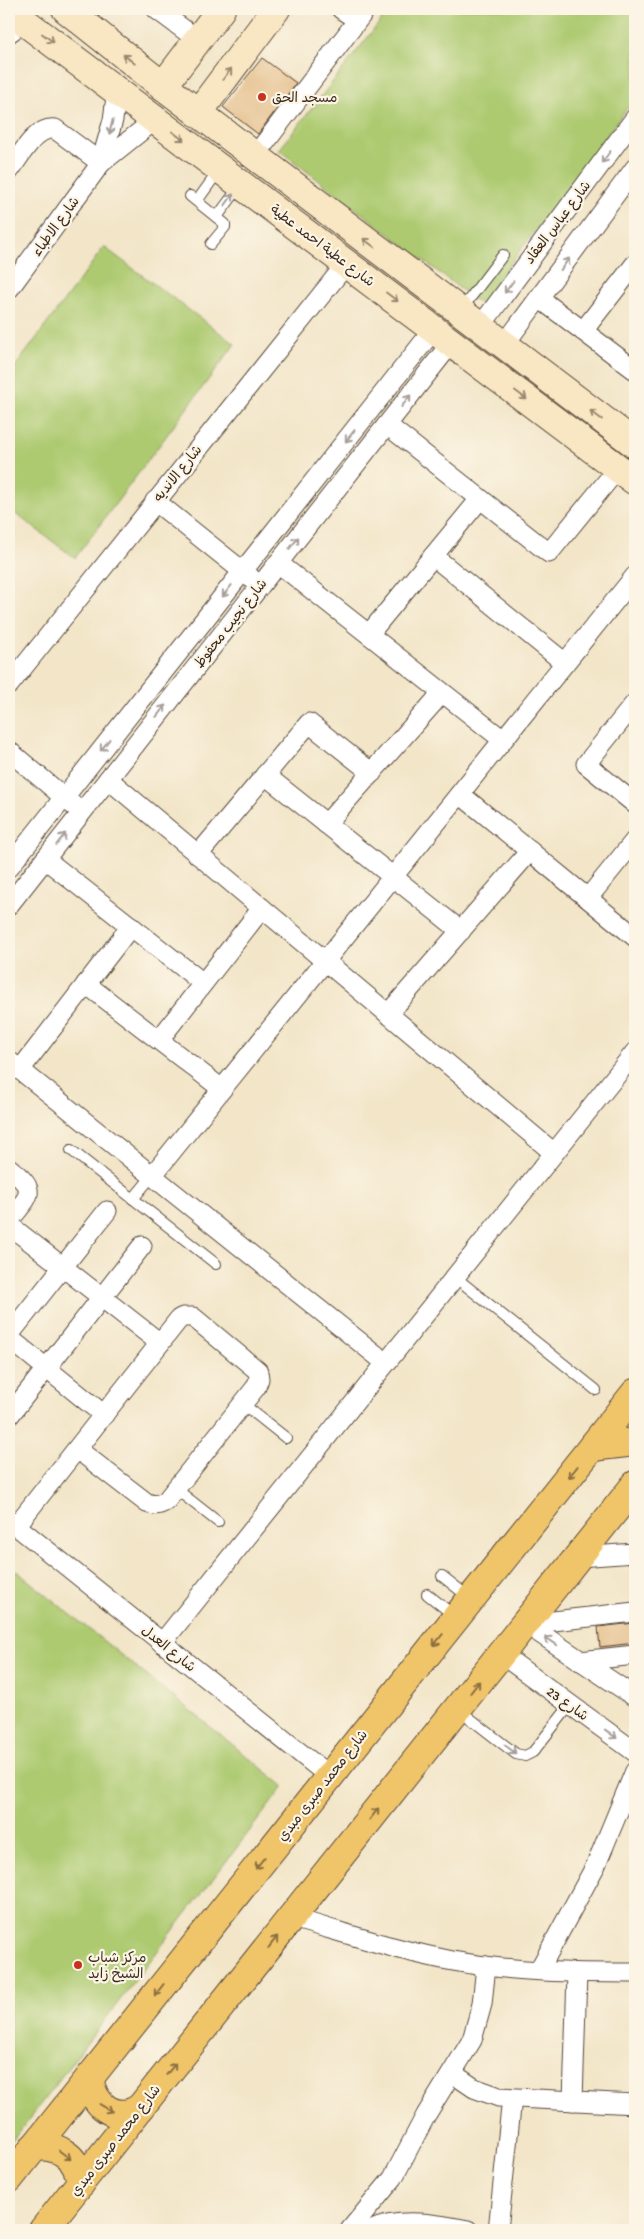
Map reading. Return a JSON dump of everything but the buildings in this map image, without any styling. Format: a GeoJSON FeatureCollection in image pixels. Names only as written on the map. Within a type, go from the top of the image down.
{"type":"FeatureCollection","features":[{"type":"Feature","properties":{"kind":"main road","name":"شارع محمد صبرى مبدي"},"geometry":{"type":"LineString","coordinates":[[9,2178],[635,1393]]}},
{"type":"Feature","properties":{"kind":"main road"},"geometry":{"type":"LineString","coordinates":[[592,1447],[635,1442]]}},
{"type":"Feature","properties":{"kind":"main road","name":"شارع محمد صبرى مبدي"},"geometry":{"type":"LineString","coordinates":[[43,2230],[578,1557],[625,1510],[635,1485]]}},
{"type":"Feature","properties":{"kind":"main road"},"geometry":{"type":"LineString","coordinates":[[90,2077],[93,2095],[106,2110],[124,2114],[134,2112],[141,2107]]}},
{"type":"Feature","properties":{"kind":"main road"},"geometry":{"type":"LineString","coordinates":[[34,2147],[53,2148],[62,2151],[76,2165],[81,2183]]}},
{"type":"Feature","properties":{"kind":"street"},"geometry":{"type":"LineString","coordinates":[[66,9],[198,113],[635,444]]}},
{"type":"Feature","properties":{"kind":"street"},"geometry":{"type":"LineString","coordinates":[[156,9],[198,40]]}},
{"type":"Feature","properties":{"kind":"street"},"geometry":{"type":"LineString","coordinates":[[198,113],[276,9]]}},
{"type":"Feature","properties":{"kind":"street"},"geometry":{"type":"LineString","coordinates":[[255,156],[361,15],[341,9]]}},
{"type":"Feature","properties":{"kind":"street"},"geometry":{"type":"LineString","coordinates":[[163,86],[221,10],[254,38]]}},
{"type":"Feature","properties":{"kind":"street","name":"شارع عطية احمد عطية"},"geometry":{"type":"LineString","coordinates":[[14,21],[77,60],[627,475]]}},
{"type":"Feature","properties":{"kind":"street"},"geometry":{"type":"LineString","coordinates":[[77,60],[102,37]]}},
{"type":"Feature","properties":{"kind":"street","name":"شارع الاطباء"},"geometry":{"type":"LineString","coordinates":[[101,163],[112,127],[117,90]]}},
{"type":"Feature","properties":{"kind":"street","name":"شارع عباس العقاد"},"geometry":{"type":"LineString","coordinates":[[470,319],[635,118]]}},
{"type":"Feature","properties":{"kind":"street","name":"شارع الاطباء"},"geometry":{"type":"LineString","coordinates":[[9,288],[15,267],[101,163],[156,119]]}},
{"type":"Feature","properties":{"kind":"street"},"geometry":{"type":"LineString","coordinates":[[9,172],[38,133],[46,129],[55,129],[101,163]]}},
{"type":"Feature","properties":{"kind":"street"},"geometry":{"type":"LineString","coordinates":[[504,345],[635,169]]}},
{"type":"Feature","properties":{"kind":"street"},"geometry":{"type":"LineString","coordinates":[[299,227],[316,202]]}},
{"type":"Feature","properties":{"kind":"street","name":"شارع الانديه"},"geometry":{"type":"LineString","coordinates":[[9,685],[347,263]]}},
{"type":"Feature","properties":{"kind":"street"},"geometry":{"type":"LineString","coordinates":[[583,331],[635,264]]}},
{"type":"Feature","properties":{"kind":"street"},"geometry":{"type":"LineString","coordinates":[[539,298],[635,370]]}},
{"type":"Feature","properties":{"kind":"street","name":"شارع نجيب محفوظ"},"geometry":{"type":"LineString","coordinates":[[9,905],[387,425],[443,336]]}},
{"type":"Feature","properties":{"kind":"street","name":"شارع نجيب محفوظ"},"geometry":{"type":"LineString","coordinates":[[9,867],[242,572],[443,336]]}},
{"type":"Feature","properties":{"kind":"street"},"geometry":{"type":"LineString","coordinates":[[387,425],[549,553],[627,475]]}},
{"type":"Feature","properties":{"kind":"street"},"geometry":{"type":"LineString","coordinates":[[369,634],[480,499]]}},
{"type":"Feature","properties":{"kind":"street"},"geometry":{"type":"LineString","coordinates":[[155,501],[260,586]]}},
{"type":"Feature","properties":{"kind":"street"},"geometry":{"type":"LineString","coordinates":[[433,556],[565,663]]}},
{"type":"Feature","properties":{"kind":"street"},"geometry":{"type":"LineString","coordinates":[[278,563],[503,740]]}},
{"type":"Feature","properties":{"kind":"street"},"geometry":{"type":"LineString","coordinates":[[152,1176],[635,576]]}},
{"type":"Feature","properties":{"kind":"street"},"geometry":{"type":"LineString","coordinates":[[326,824],[442,693]]}},
{"type":"Feature","properties":{"kind":"street"},"geometry":{"type":"LineString","coordinates":[[635,703],[586,764],[635,804]]}},
{"type":"Feature","properties":{"kind":"street"},"geometry":{"type":"LineString","coordinates":[[198,855],[309,723],[372,773]]}},
{"type":"Feature","properties":{"kind":"street"},"geometry":{"type":"LineString","coordinates":[[9,751],[81,812]]}},
{"type":"Feature","properties":{"kind":"street"},"geometry":{"type":"LineString","coordinates":[[265,775],[461,931]]}},
{"type":"Feature","properties":{"kind":"street"},"geometry":{"type":"LineString","coordinates":[[108,779],[554,1153]]}},
{"type":"Feature","properties":{"kind":"street"},"geometry":{"type":"LineString","coordinates":[[460,794],[635,936]]}},
{"type":"Feature","properties":{"kind":"street"},"geometry":{"type":"LineString","coordinates":[[588,898],[635,840]]}},
{"type":"Feature","properties":{"kind":"street"},"geometry":{"type":"LineString","coordinates":[[388,1014],[530,851]]}},
{"type":"Feature","properties":{"kind":"street"},"geometry":{"type":"LineString","coordinates":[[45,859],[203,983]]}},
{"type":"Feature","properties":{"kind":"street"},"geometry":{"type":"LineString","coordinates":[[159,1040],[262,908]]}},
{"type":"Feature","properties":{"kind":"street"},"geometry":{"type":"LineString","coordinates":[[131,926],[86,984],[14,1066],[386,1363]]}},
{"type":"Feature","properties":{"kind":"street"},"geometry":{"type":"LineString","coordinates":[[86,984],[222,1090]]}},
{"type":"Feature","properties":{"kind":"street"},"geometry":{"type":"LineString","coordinates":[[162,1642],[635,1052]]}},
{"type":"Feature","properties":{"kind":"street"},"geometry":{"type":"LineString","coordinates":[[9,1168],[25,1181],[29,1194],[9,1220]]}},
{"type":"Feature","properties":{"kind":"street"},"geometry":{"type":"LineString","coordinates":[[104,1415],[9,1336],[107,1211]]}},
{"type":"Feature","properties":{"kind":"street"},"geometry":{"type":"LineString","coordinates":[[9,1225],[160,1343]]}},
{"type":"Feature","properties":{"kind":"street"},"geometry":{"type":"LineString","coordinates":[[9,1416],[142,1246]]}},
{"type":"Feature","properties":{"kind":"street"},"geometry":{"type":"LineString","coordinates":[[13,1523],[77,1449],[179,1318],[188,1316],[197,1320],[258,1371],[258,1383],[243,1404],[162,1504],[152,1505],[77,1449]]}},
{"type":"Feature","properties":{"kind":"street","name":"شارع العدل"},"geometry":{"type":"LineString","coordinates":[[13,1523],[329,1776]]}},
{"type":"Feature","properties":{"kind":"street"},"geometry":{"type":"LineString","coordinates":[[578,1557],[635,1553]]}},
{"type":"Feature","properties":{"kind":"street"},"geometry":{"type":"LineString","coordinates":[[526,1624],[635,1612]]}},
{"type":"Feature","properties":{"kind":"street"},"geometry":{"type":"LineString","coordinates":[[526,1624],[635,1697]]}},
{"type":"Feature","properties":{"kind":"street","name":"شارع 23"},"geometry":{"type":"LineString","coordinates":[[501,1654],[635,1752]]}},
{"type":"Feature","properties":{"kind":"street"},"geometry":{"type":"LineString","coordinates":[[580,1661],[635,1655]]}},
{"type":"Feature","properties":{"kind":"street"},"geometry":{"type":"LineString","coordinates":[[539,1970],[596,1865],[635,1771]]}},
{"type":"Feature","properties":{"kind":"street"},"geometry":{"type":"LineString","coordinates":[[292,1918],[424,1955],[486,1966],[577,1973],[635,1973]]}},
{"type":"Feature","properties":{"kind":"street"},"geometry":{"type":"LineString","coordinates":[[358,2229],[393,2178],[426,2115],[472,2040],[482,2004],[486,1966]]}},
{"type":"Feature","properties":{"kind":"street"},"geometry":{"type":"LineString","coordinates":[[573,2101],[577,1973]]}},
{"type":"Feature","properties":{"kind":"street"},"geometry":{"type":"LineString","coordinates":[[452,2073],[462,2082],[486,2093],[512,2098],[635,2104]]}},
{"type":"Feature","properties":{"kind":"street"},"geometry":{"type":"LineString","coordinates":[[498,2230],[512,2098]]}},
{"type":"Feature","properties":{"kind":"street"},"geometry":{"type":"LineString","coordinates":[[358,2229],[399,2223],[468,2230]]}},
{"type":"Feature","properties":{"kind":"lane"},"geometry":{"type":"LineString","coordinates":[[211,244],[225,227],[225,224],[193,199],[231,176]]}},
{"type":"Feature","properties":{"kind":"lane"},"geometry":{"type":"LineString","coordinates":[[217,217],[231,176]]}},
{"type":"Feature","properties":{"kind":"lane"},"geometry":{"type":"LineString","coordinates":[[470,319],[503,255]]}},
{"type":"Feature","properties":{"kind":"lane"},"geometry":{"type":"LineString","coordinates":[[71,1150],[216,1264]]}},
{"type":"Feature","properties":{"kind":"lane"},"geometry":{"type":"LineString","coordinates":[[133,1199],[152,1176]]}},
{"type":"Feature","properties":{"kind":"lane"},"geometry":{"type":"LineString","coordinates":[[455,1277],[596,1390]]}},
{"type":"Feature","properties":{"kind":"lane"},"geometry":{"type":"LineString","coordinates":[[243,1404],[286,1438]]}},
{"type":"Feature","properties":{"kind":"lane"},"geometry":{"type":"LineString","coordinates":[[176,1489],[218,1522]]}},
{"type":"Feature","properties":{"kind":"lane"},"geometry":{"type":"LineString","coordinates":[[442,1576],[463,1608]]}},
{"type":"Feature","properties":{"kind":"lane"},"geometry":{"type":"LineString","coordinates":[[427,1594],[463,1608]]}},
{"type":"Feature","properties":{"kind":"lane"},"geometry":{"type":"LineString","coordinates":[[457,1709],[516,1754],[526,1756],[533,1752],[571,1704]]}},
{"type":"Feature","properties":{"kind":"green space"},"geometry":{"type":"Polygon","coordinates":[[[390,9],[635,9],[635,98],[480,304],[279,150],[390,9]]]}},
{"type":"Feature","properties":{"kind":"green space"},"geometry":{"type":"Polygon","coordinates":[[[104,247],[235,344],[75,558],[9,509],[9,375],[104,247]]]}},
{"type":"Feature","properties":{"kind":"green space","name":"مركز شباب الشيخ زايد"},"geometry":{"type":"Polygon","coordinates":[[[9,1565],[284,1786],[9,2145],[9,1565]]]}},
{"type":"Feature","properties":{"kind":"place","name":"مسجد الحق"},"geometry":{"type":"Point","coordinates":[262,97]}},
{"type":"Feature","properties":{"kind":"place","name":"مركز شباب الشيخ زايد"},"geometry":{"type":"Point","coordinates":[78,1965]}}]}
